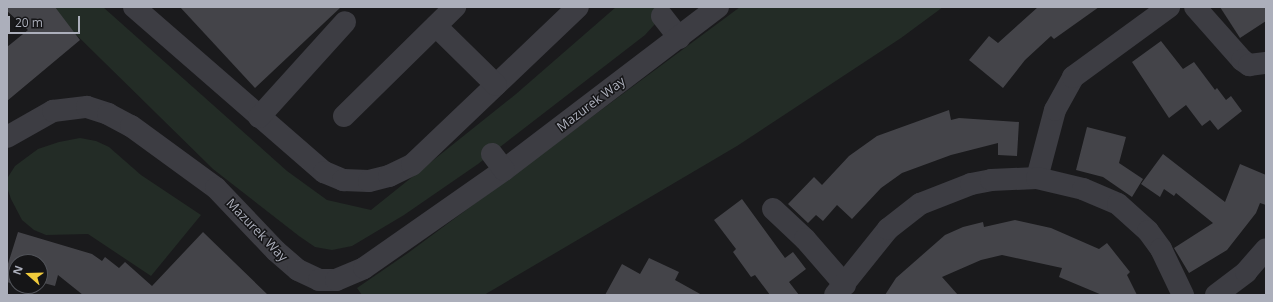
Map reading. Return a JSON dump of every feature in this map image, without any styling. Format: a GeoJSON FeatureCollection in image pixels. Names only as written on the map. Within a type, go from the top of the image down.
{"type":"FeatureCollection","features":[{"type":"Feature","properties":{"kind":"street"},"geometry":{"type":"LineString","coordinates":[[134,7],[324,172],[343,180],[369,181],[389,176],[412,165],[578,7]]}},
{"type":"Feature","properties":{"kind":"street"},"geometry":{"type":"LineString","coordinates":[[344,116],[455,7]]}},
{"type":"Feature","properties":{"kind":"street","name":"Mazurek Way"},"geometry":{"type":"LineString","coordinates":[[7,137],[53,111],[87,107],[108,114],[131,126],[216,188],[294,267],[312,278],[327,281],[346,277],[364,268],[498,162],[524,155],[718,7]]}},
{"type":"Feature","properties":{"kind":"street"},"geometry":{"type":"LineString","coordinates":[[1037,178],[1054,110],[1073,77],[1169,7]]}},
{"type":"Feature","properties":{"kind":"street"},"geometry":{"type":"LineString","coordinates":[[1194,7],[1242,60],[1249,65],[1266,63]]}},
{"type":"Feature","properties":{"kind":"street"},"geometry":{"type":"LineString","coordinates":[[662,16],[671,44]]}},
{"type":"Feature","properties":{"kind":"street"},"geometry":{"type":"LineString","coordinates":[[259,117],[345,22]]}},
{"type":"Feature","properties":{"kind":"street"},"geometry":{"type":"LineString","coordinates":[[436,26],[496,85]]}},
{"type":"Feature","properties":{"kind":"street"},"geometry":{"type":"LineString","coordinates":[[773,210],[805,239],[840,290],[888,229],[920,204],[971,184],[1037,178],[1082,189],[1118,204],[1138,220],[1157,243],[1183,295]]}},
{"type":"Feature","properties":{"kind":"street"},"geometry":{"type":"LineString","coordinates":[[1216,295],[1246,272],[1266,249]]}},
{"type":"Feature","properties":{"kind":"shaded area"},"geometry":{"type":"Polygon","coordinates":[[[48,7],[103,7],[287,171],[327,200],[371,210],[516,94],[616,7],[662,7],[655,24],[645,35],[478,164],[404,215],[352,246],[332,250],[315,247],[213,169],[48,7]]]}},
{"type":"Feature","properties":{"kind":"shaded area"},"geometry":{"type":"Polygon","coordinates":[[[740,7],[943,7],[901,38],[737,146],[484,295],[362,295],[357,288],[408,253],[740,7]]]}},
{"type":"Feature","properties":{"kind":"shaded area"},"geometry":{"type":"Polygon","coordinates":[[[80,138],[96,141],[109,147],[141,175],[201,215],[151,276],[88,234],[46,235],[34,230],[22,220],[11,199],[7,187],[8,177],[15,166],[38,149],[59,142],[80,138]]]}},
{"type":"Feature","properties":{"kind":"building"},"geometry":{"type":"Polygon","coordinates":[[[7,7],[55,7],[80,40],[7,101],[7,47],[28,30],[7,11],[7,7]]]}},
{"type":"Feature","properties":{"kind":"building"},"geometry":{"type":"Polygon","coordinates":[[[180,7],[341,7],[255,88],[180,7]]]}},
{"type":"Feature","properties":{"kind":"building"},"geometry":{"type":"Polygon","coordinates":[[[1038,7],[1099,7],[1054,39],[1051,36],[1025,60],[1003,88],[969,60],[989,36],[998,43],[1038,7]]]}},
{"type":"Feature","properties":{"kind":"building"},"geometry":{"type":"Polygon","coordinates":[[[1220,7],[1266,7],[1266,21],[1240,38],[1220,7]]]}},
{"type":"Feature","properties":{"kind":"building"},"geometry":{"type":"Polygon","coordinates":[[[1161,41],[1183,69],[1194,62],[1215,90],[1217,88],[1226,100],[1231,96],[1242,111],[1218,130],[1210,120],[1202,126],[1186,105],[1169,118],[1132,62],[1161,41]]]}},
{"type":"Feature","properties":{"kind":"building"},"geometry":{"type":"Polygon","coordinates":[[[949,110],[951,120],[959,118],[1019,122],[1017,156],[998,155],[998,143],[951,155],[902,173],[881,188],[852,219],[837,205],[823,221],[816,215],[808,223],[788,204],[814,177],[822,185],[849,156],[877,136],[949,110]]]}},
{"type":"Feature","properties":{"kind":"building"},"geometry":{"type":"Polygon","coordinates":[[[1087,127],[1126,137],[1119,163],[1143,179],[1132,197],[1103,177],[1076,170],[1087,127]]]}},
{"type":"Feature","properties":{"kind":"building"},"geometry":{"type":"Polygon","coordinates":[[[1163,154],[1225,202],[1240,164],[1266,175],[1266,205],[1260,203],[1256,213],[1227,250],[1189,273],[1174,248],[1213,223],[1176,193],[1174,196],[1164,189],[1160,197],[1141,184],[1163,154]]]}},
{"type":"Feature","properties":{"kind":"building"},"geometry":{"type":"Polygon","coordinates":[[[742,199],[785,258],[793,252],[806,269],[789,282],[799,295],[770,295],[755,275],[751,277],[733,252],[736,249],[714,220],[742,199]]]}},
{"type":"Feature","properties":{"kind":"building"},"geometry":{"type":"Polygon","coordinates":[[[1015,220],[1051,228],[1099,249],[1107,243],[1130,272],[1127,275],[1137,295],[1102,295],[1059,277],[1062,268],[1002,255],[981,260],[942,277],[958,295],[885,295],[896,278],[945,235],[963,227],[983,222],[984,227],[1015,220]]]}},
{"type":"Feature","properties":{"kind":"building"},"geometry":{"type":"Polygon","coordinates":[[[18,232],[92,254],[102,261],[105,257],[119,268],[125,262],[152,286],[203,232],[268,295],[83,295],[58,275],[55,286],[48,284],[48,254],[11,254],[18,232]]]}},
{"type":"Feature","properties":{"kind":"building"},"geometry":{"type":"Polygon","coordinates":[[[649,258],[679,272],[675,280],[702,295],[605,295],[622,264],[640,274],[649,258]]]}},
{"type":"Feature","properties":{"kind":"building"},"geometry":{"type":"Polygon","coordinates":[[[8,264],[8,282],[7,282],[8,264]]]}}]}
